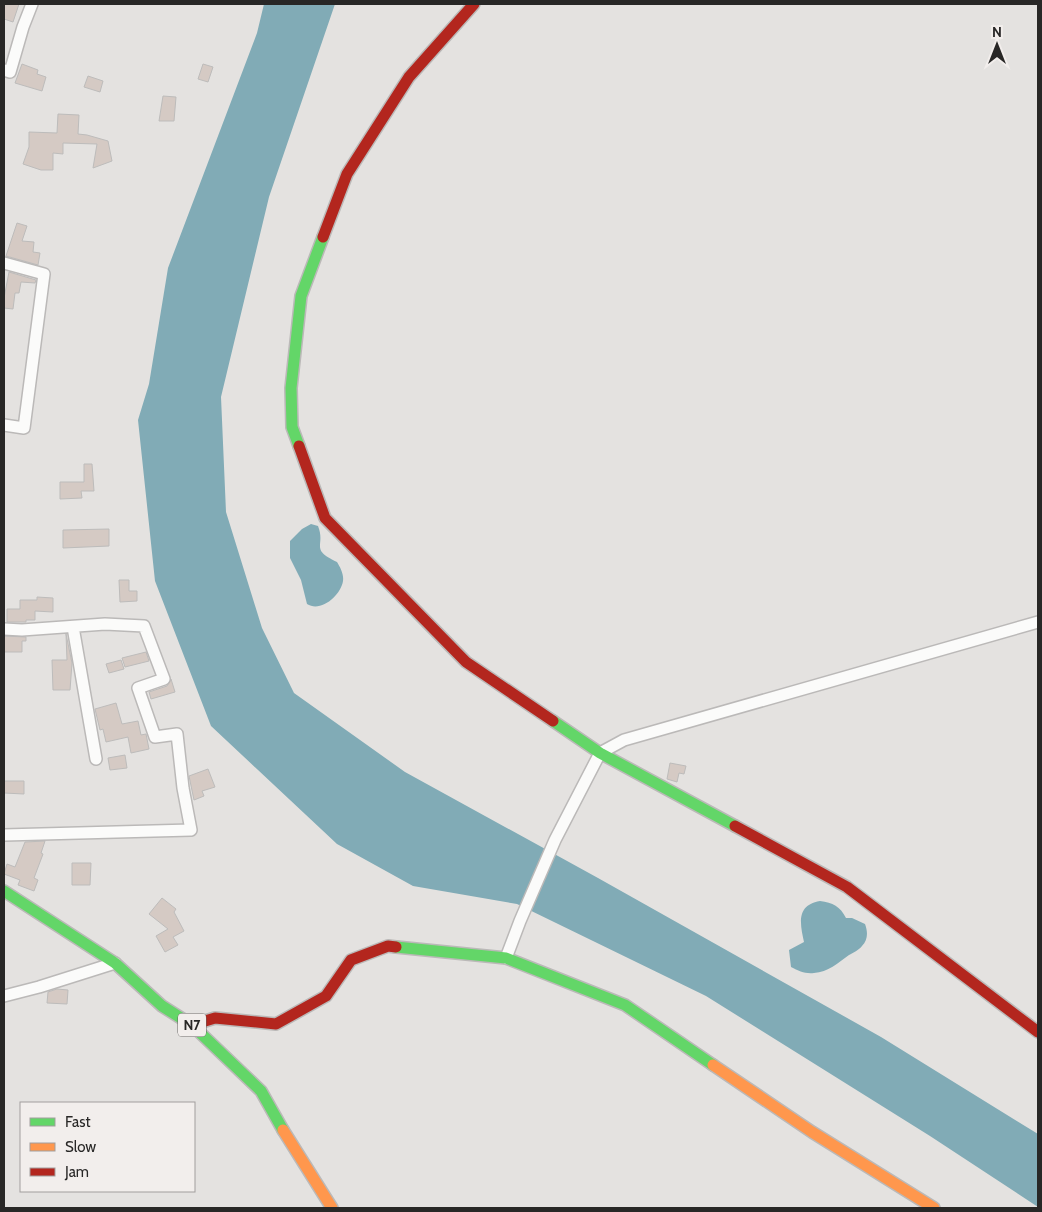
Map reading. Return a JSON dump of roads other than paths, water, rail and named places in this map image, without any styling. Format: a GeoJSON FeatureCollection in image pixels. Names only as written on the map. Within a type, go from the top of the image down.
{"type":"FeatureCollection","features":[{"type":"Feature","properties":{"kind":"main road"},"geometry":{"type":"LineString","coordinates":[[474,4],[409,77],[347,174],[300,296],[291,388],[292,427],[325,518],[466,662],[600,753],[847,887],[1038,1032]]}},
{"type":"Feature","properties":{"kind":"main road","name":"N7"},"geometry":{"type":"LineString","coordinates":[[4,891],[115,963],[162,1006],[192,1025],[261,1091],[297,1154],[332,1208]]}},
{"type":"Feature","properties":{"kind":"main road"},"geometry":{"type":"LineString","coordinates":[[192,1025],[215,1018],[276,1024],[326,996],[351,960],[388,946],[506,958],[625,1005],[812,1132],[934,1208]]}},
{"type":"Feature","properties":{"kind":"street"},"geometry":{"type":"LineString","coordinates":[[4,70],[10,72],[32,4]]}},
{"type":"Feature","properties":{"kind":"street"},"geometry":{"type":"LineString","coordinates":[[4,263],[44,274],[24,428],[4,425]]}},
{"type":"Feature","properties":{"kind":"street"},"geometry":{"type":"LineString","coordinates":[[506,958],[520,920],[556,840],[600,753],[624,740],[1038,622]]}},
{"type":"Feature","properties":{"kind":"street"},"geometry":{"type":"LineString","coordinates":[[4,628],[22,630],[105,624],[144,626],[164,679],[138,688],[155,737],[177,734],[183,788],[191,830],[4,835]]}},
{"type":"Feature","properties":{"kind":"street"},"geometry":{"type":"LineString","coordinates":[[73,627],[96,759]]}},
{"type":"Feature","properties":{"kind":"street"},"geometry":{"type":"LineString","coordinates":[[4,996],[115,963]]}},
{"type":"Feature","properties":{"kind":"water"},"geometry":{"type":"Polygon","coordinates":[[[264,4],[335,4],[269,197],[221,397],[226,512],[262,628],[294,693],[405,772],[881,1037],[1038,1134],[1038,1207],[930,1136],[706,996],[517,904],[413,886],[337,844],[211,726],[155,581],[138,420],[149,384],[168,268],[257,33],[264,4]]]}},
{"type":"Feature","properties":{"kind":"water"},"geometry":{"type":"Polygon","coordinates":[[[311,524],[318,526],[321,550],[328,558],[337,562],[342,571],[343,578],[341,586],[334,597],[330,601],[318,606],[307,604],[301,580],[290,558],[290,541],[302,529],[311,524]]]}},
{"type":"Feature","properties":{"kind":"water"},"geometry":{"type":"Polygon","coordinates":[[[820,901],[836,906],[846,918],[852,918],[865,924],[866,939],[859,949],[833,967],[824,971],[805,973],[791,967],[789,950],[804,942],[801,929],[803,911],[812,903],[820,901]]]}}]}
